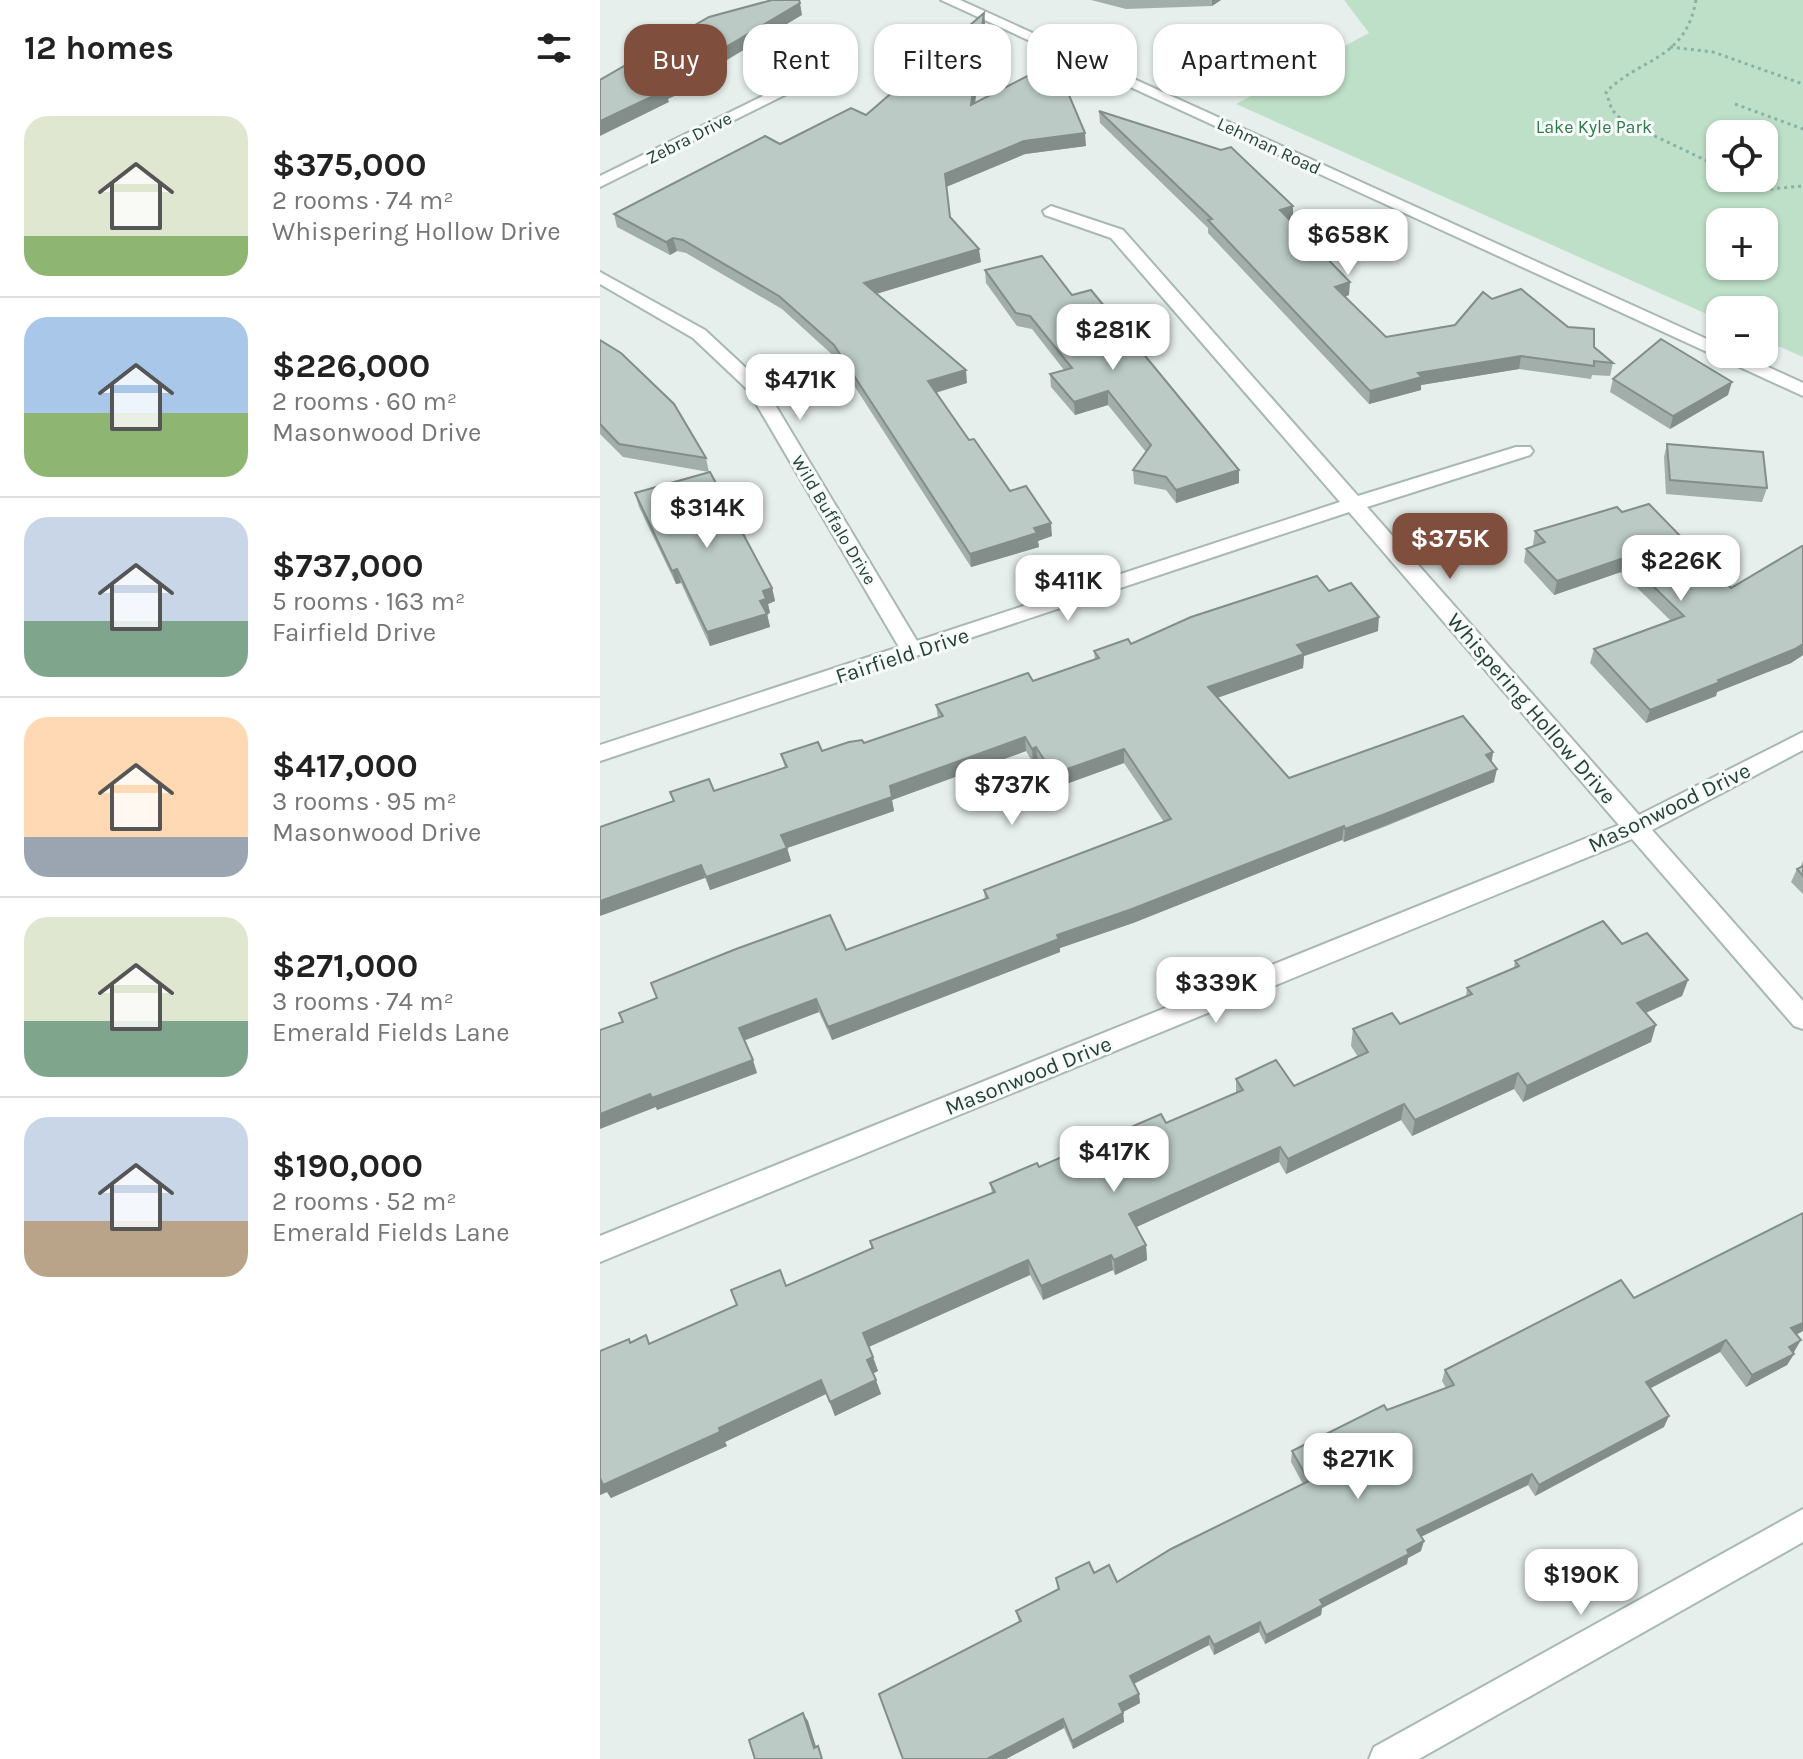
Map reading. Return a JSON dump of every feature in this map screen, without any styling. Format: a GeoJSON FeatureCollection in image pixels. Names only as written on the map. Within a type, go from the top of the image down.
{"type":"FeatureCollection","features":[{"type":"Feature","properties":{"kind":"street","name":"Lehman Road"},"geometry":{"type":"LineString","coordinates":[[948,0],[1706,346]]}},
{"type":"Feature","properties":{"kind":"street","name":"Zebra Drive"},"geometry":{"type":"LineString","coordinates":[[600,182],[772,96]]}},
{"type":"Feature","properties":{"kind":"street","name":"Whispering Hollow Drive"},"geometry":{"type":"LineString","coordinates":[[1051,211],[1117,234],[1803,1019]]}},
{"type":"Feature","properties":{"kind":"street","name":"Wild Buffalo Drive"},"geometry":{"type":"LineString","coordinates":[[600,277],[699,334],[755,387],[913,652]]}},
{"type":"Feature","properties":{"kind":"street","name":"Lehman Road"},"geometry":{"type":"LineString","coordinates":[[1755,368],[1803,390]]}},
{"type":"Feature","properties":{"kind":"street","name":"Fairfield Drive"},"geometry":{"type":"LineString","coordinates":[[600,753],[913,652],[1352,503],[1523,451]]}},
{"type":"Feature","properties":{"kind":"street","name":"Masonwood Drive"},"geometry":{"type":"LineString","coordinates":[[600,1249],[1637,827],[1803,740]]}},
{"type":"Feature","properties":{"kind":"street"},"geometry":{"type":"LineString","coordinates":[[1386,1759],[1803,1525]]}},
{"type":"Feature","properties":{"kind":"path"},"geometry":{"type":"LineString","coordinates":[[1696,0],[1690,22],[1663,56],[1613,84],[1606,92],[1607,102],[1623,121],[1706,160]]}},
{"type":"Feature","properties":{"kind":"path"},"geometry":{"type":"LineString","coordinates":[[1669,47],[1713,52],[1803,84]]}},
{"type":"Feature","properties":{"kind":"path"},"geometry":{"type":"LineString","coordinates":[[1735,104],[1803,129]]}},
{"type":"Feature","properties":{"kind":"path"},"geometry":{"type":"LineString","coordinates":[[1778,188],[1803,186]]}},
{"type":"Feature","properties":{"kind":"green space","name":"Lake Kyle Park"},"geometry":{"type":"Polygon","coordinates":[[[1344,0],[1803,0],[1803,357],[1778,346],[1778,296],[1706,296],[1706,314],[1236,104],[1251,96],[1345,96],[1345,46],[1369,33],[1344,0]]]}},
{"type":"Feature","properties":{"kind":"building"},"geometry":{"type":"Polygon","coordinates":[[[772,0],[799,0],[800,3],[765,24],[743,24],[743,37],[727,47],[727,24],[697,24],[709,17],[772,0]]]}},
{"type":"Feature","properties":{"kind":"building"},"geometry":{"type":"Polygon","coordinates":[[[984,13],[982,24],[971,24],[984,13]]]}},
{"type":"Feature","properties":{"kind":"building"},"geometry":{"type":"Polygon","coordinates":[[[624,66],[624,96],[653,96],[600,121],[600,80],[624,66]]]}},
{"type":"Feature","properties":{"kind":"building"},"geometry":{"type":"Polygon","coordinates":[[[1027,76],[1027,96],[1069,96],[1085,133],[1024,141],[945,174],[950,217],[979,249],[864,283],[966,370],[928,381],[1010,491],[1026,486],[1051,523],[1034,528],[1037,533],[970,554],[834,345],[779,296],[683,240],[673,238],[666,242],[614,214],[765,136],[780,144],[851,108],[866,115],[888,96],[972,96],[971,105],[989,96],[1011,96],[1011,85],[1027,76]]]}},
{"type":"Feature","properties":{"kind":"building"},"geometry":{"type":"Polygon","coordinates":[[[1099,111],[1221,150],[1231,147],[1293,206],[1280,210],[1350,282],[1335,287],[1386,337],[1455,325],[1483,292],[1492,299],[1521,289],[1568,327],[1594,329],[1594,347],[1613,363],[1594,361],[1594,366],[1521,356],[1418,373],[1422,377],[1370,391],[1208,220],[1212,219],[1099,111]]]}},
{"type":"Feature","properties":{"kind":"building"},"geometry":{"type":"Polygon","coordinates":[[[1042,256],[1072,295],[1091,290],[1239,470],[1176,490],[1166,477],[1133,470],[1151,445],[1108,391],[1074,402],[1050,374],[1072,368],[1030,316],[1016,313],[985,270],[1042,256]]]}},
{"type":"Feature","properties":{"kind":"building"},"geometry":{"type":"Polygon","coordinates":[[[1661,339],[1732,382],[1673,416],[1613,379],[1661,339]]]}},
{"type":"Feature","properties":{"kind":"building"},"geometry":{"type":"Polygon","coordinates":[[[600,340],[621,353],[674,404],[706,458],[619,444],[600,424],[600,340]]]}},
{"type":"Feature","properties":{"kind":"building"},"geometry":{"type":"Polygon","coordinates":[[[1667,444],[1763,452],[1767,488],[1670,480],[1667,444]]]}},
{"type":"Feature","properties":{"kind":"building"},"geometry":{"type":"Polygon","coordinates":[[[710,472],[772,588],[763,591],[766,599],[760,601],[767,614],[707,632],[677,569],[672,571],[635,493],[710,472]]]}},
{"type":"Feature","properties":{"kind":"building"},"geometry":{"type":"Polygon","coordinates":[[[1649,504],[1731,588],[1802,546],[1803,644],[1650,710],[1594,649],[1684,616],[1624,558],[1557,581],[1526,549],[1545,542],[1535,531],[1617,507],[1622,512],[1649,504]]]}},
{"type":"Feature","properties":{"kind":"building"},"geometry":{"type":"Polygon","coordinates":[[[1317,576],[1329,591],[1351,583],[1379,617],[1297,645],[1304,654],[1208,687],[1289,778],[1463,716],[1493,752],[1486,755],[1497,769],[1385,814],[1345,829],[1344,826],[1057,935],[1059,939],[828,1027],[816,999],[739,1028],[753,1060],[600,1114],[600,1030],[623,1022],[619,1013],[657,998],[651,983],[830,915],[846,950],[988,898],[984,890],[1171,819],[1124,749],[1053,774],[1036,747],[1032,749],[1025,737],[890,786],[892,797],[781,835],[787,848],[706,877],[701,865],[600,901],[600,827],[674,801],[670,792],[709,779],[714,791],[787,767],[781,754],[818,742],[822,751],[849,742],[862,740],[864,743],[943,716],[936,705],[1028,673],[1033,681],[1099,658],[1094,651],[1128,639],[1131,644],[1191,617],[1317,576]]]}},
{"type":"Feature","properties":{"kind":"building"},"geometry":{"type":"Polygon","coordinates":[[[1603,921],[1622,944],[1647,933],[1688,980],[1637,1003],[1656,1025],[1527,1086],[1518,1073],[1415,1120],[1404,1104],[1288,1159],[1280,1147],[1129,1214],[1146,1245],[1114,1260],[1111,1255],[1041,1286],[1028,1260],[863,1333],[873,1357],[867,1360],[876,1380],[830,1402],[821,1380],[719,1428],[720,1432],[603,1485],[600,1478],[600,1351],[646,1335],[649,1344],[737,1305],[731,1290],[780,1270],[786,1286],[873,1248],[870,1241],[995,1192],[990,1183],[1037,1163],[1039,1167],[1161,1114],[1166,1123],[1243,1090],[1236,1079],[1276,1060],[1294,1086],[1368,1052],[1353,1029],[1392,1013],[1400,1024],[1472,994],[1467,988],[1519,966],[1515,961],[1603,921]]]}},
{"type":"Feature","properties":{"kind":"building"},"geometry":{"type":"Polygon","coordinates":[[[1803,1213],[1803,1323],[1791,1328],[1801,1340],[1789,1347],[1794,1354],[1752,1375],[1726,1340],[1646,1382],[1669,1416],[1539,1485],[1532,1474],[1417,1530],[1424,1541],[1407,1550],[1409,1554],[1320,1600],[1323,1605],[1266,1635],[1260,1622],[1214,1645],[1209,1636],[1130,1676],[1139,1694],[1119,1704],[1123,1713],[1072,1741],[1063,1719],[987,1759],[903,1759],[879,1694],[1021,1621],[1016,1611],[1059,1589],[1056,1578],[1089,1562],[1094,1573],[1109,1565],[1117,1582],[1171,1549],[1309,1481],[1292,1451],[1384,1405],[1387,1410],[1454,1385],[1445,1370],[1621,1280],[1634,1298],[1803,1213]]]}},
{"type":"Feature","properties":{"kind":"building"},"geometry":{"type":"Polygon","coordinates":[[[803,1713],[814,1748],[818,1746],[822,1759],[755,1759],[749,1740],[803,1713]]]}}]}
